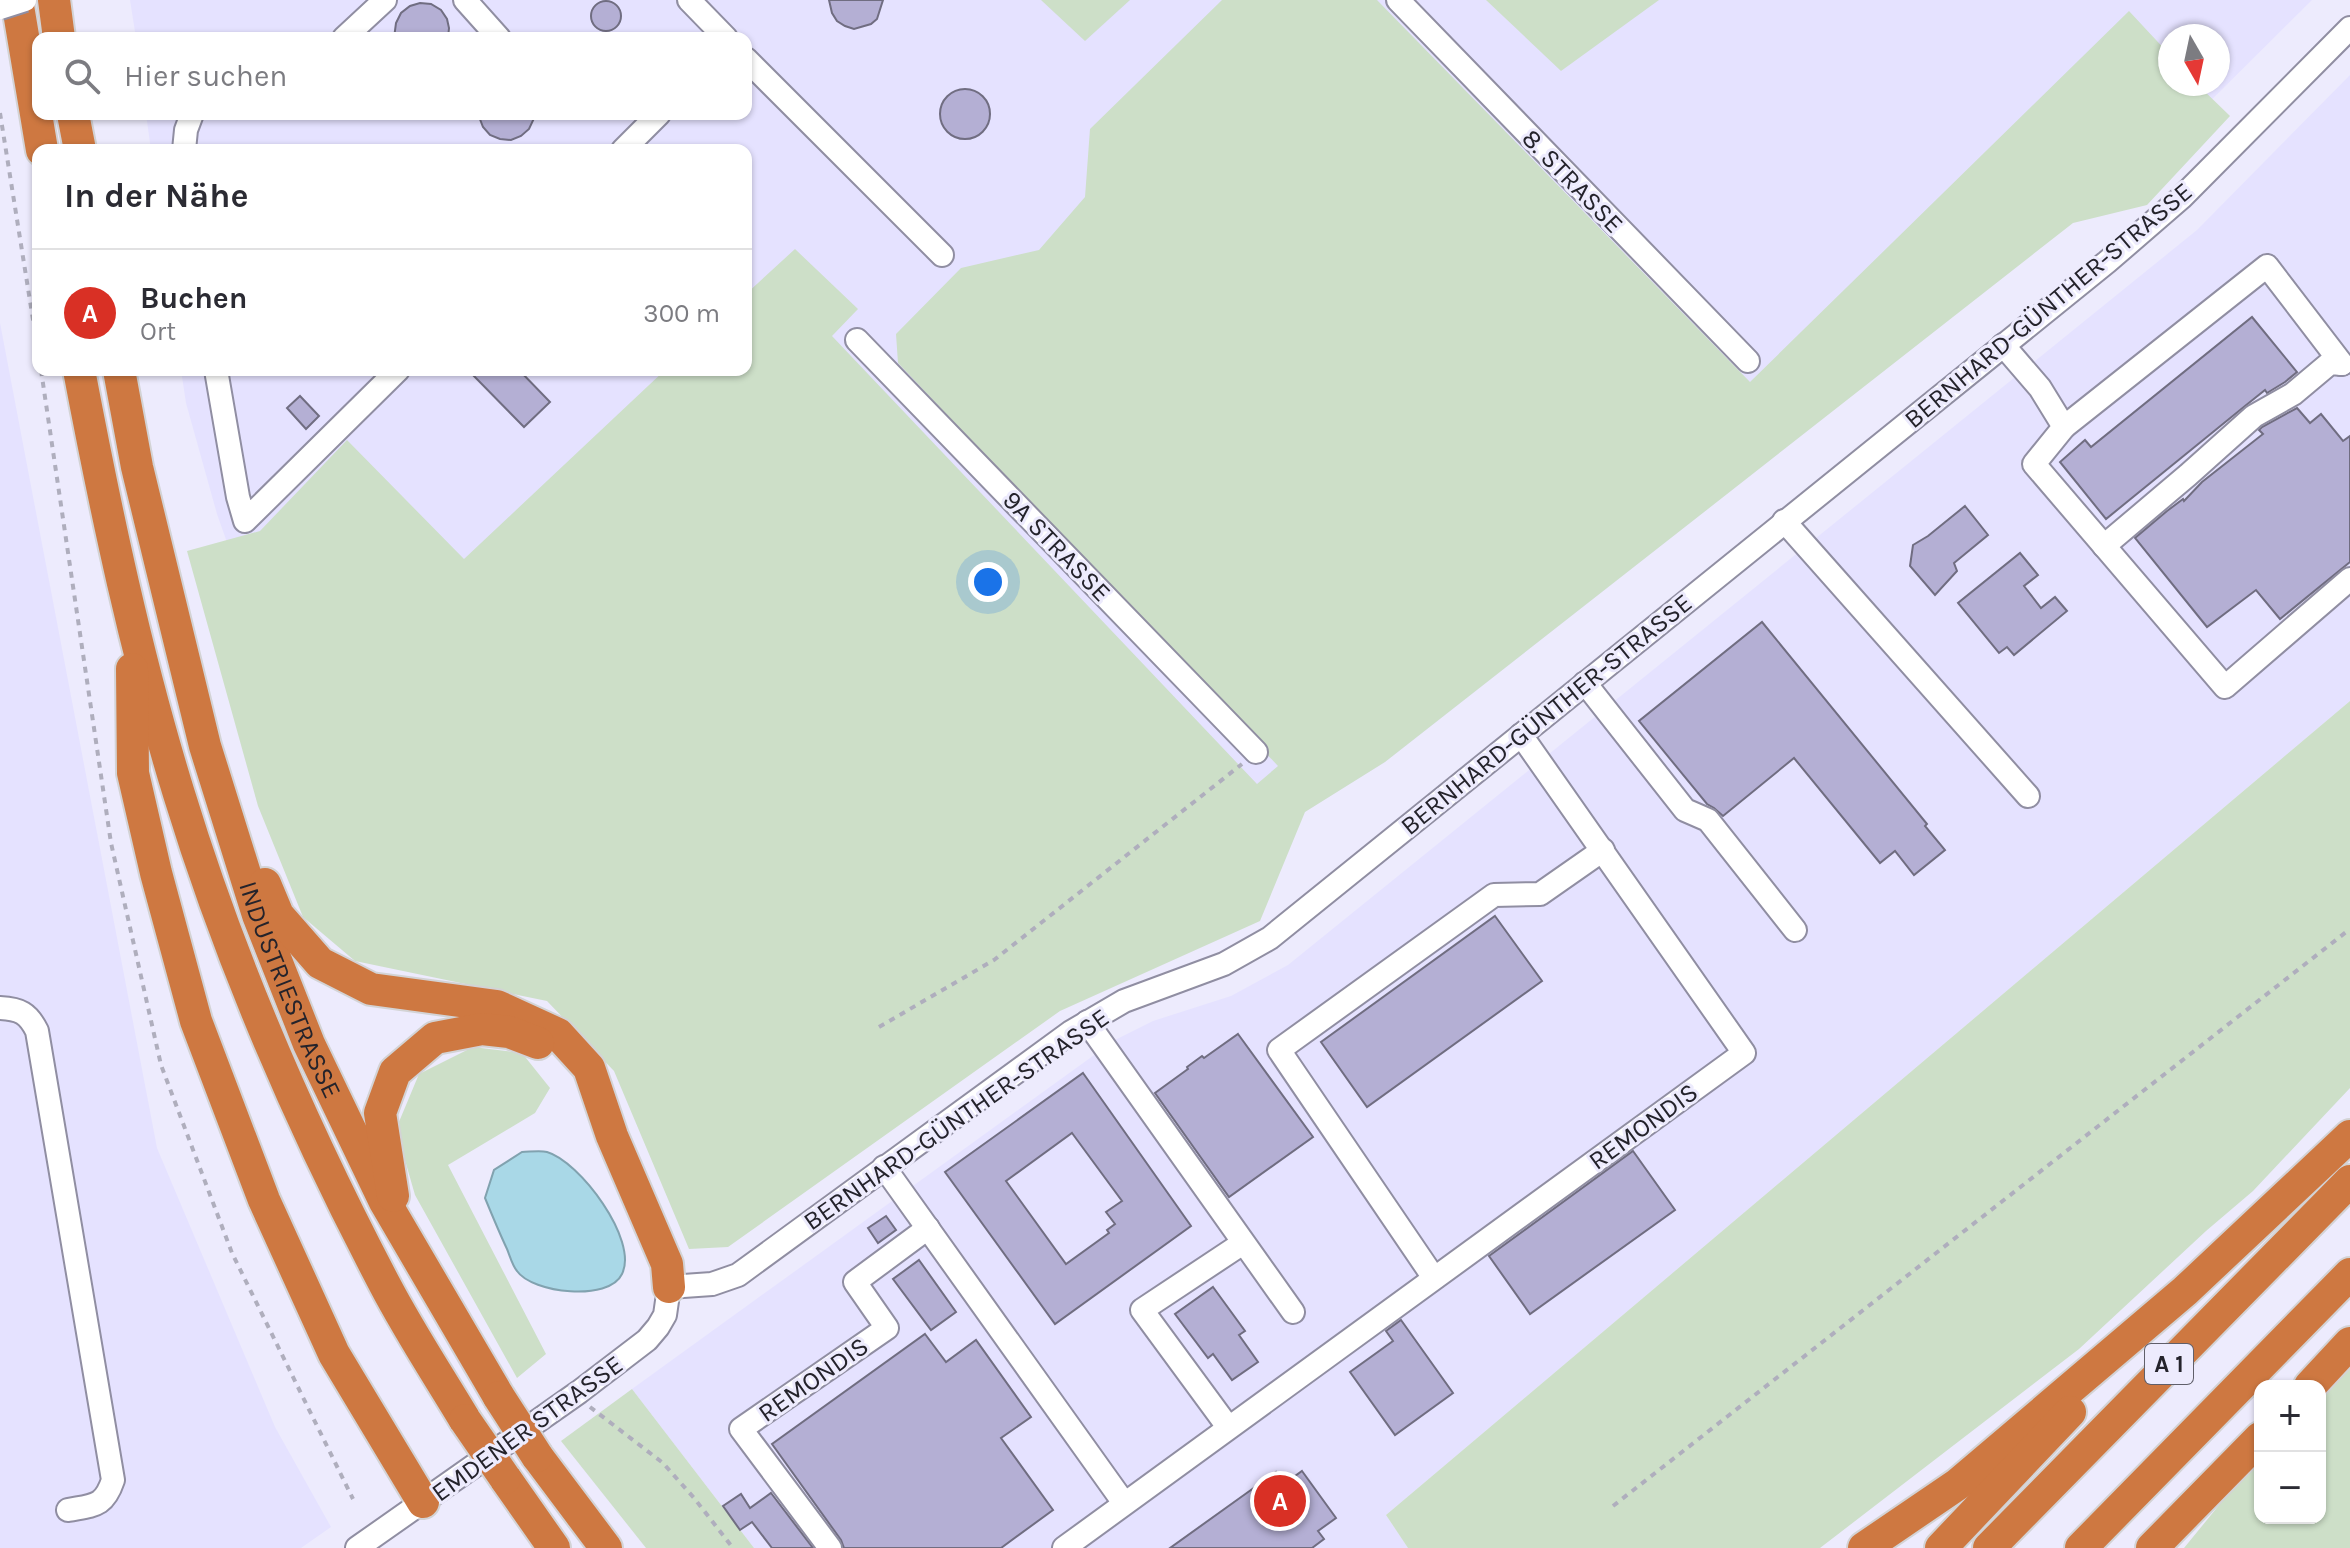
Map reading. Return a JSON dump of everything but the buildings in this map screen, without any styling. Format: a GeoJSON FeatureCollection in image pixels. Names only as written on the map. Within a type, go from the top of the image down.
{"type":"FeatureCollection","features":[{"type":"Feature","properties":{"kind":"highway"},"geometry":{"type":"LineString","coordinates":[[17,0],[32,90]]}},
{"type":"Feature","properties":{"kind":"highway"},"geometry":{"type":"LineString","coordinates":[[54,0],[58,32]]}},
{"type":"Feature","properties":{"kind":"highway"},"geometry":{"type":"LineString","coordinates":[[37,120],[41,144]]}},
{"type":"Feature","properties":{"kind":"highway"},"geometry":{"type":"LineString","coordinates":[[74,120],[79,144]]}},
{"type":"Feature","properties":{"kind":"highway","name":"INDUSTRIESTRASSE"},"geometry":{"type":"LineString","coordinates":[[80,376],[131,618],[178,794],[230,942],[279,1066],[386,1287],[465,1420],[554,1548]]}},
{"type":"Feature","properties":{"kind":"highway","name":"INDUSTRIESTRASSE"},"geometry":{"type":"LineString","coordinates":[[120,376],[137,467],[205,746],[258,915],[298,1015],[385,1202],[499,1397],[537,1456],[606,1548]]}},
{"type":"Feature","properties":{"kind":"highway"},"geometry":{"type":"LineString","coordinates":[[131,618],[133,773],[196,1021],[264,1200],[334,1354],[423,1502]]}},
{"type":"Feature","properties":{"kind":"highway"},"geometry":{"type":"LineString","coordinates":[[205,746],[278,915],[320,963],[371,989],[497,1006],[558,1034],[589,1068],[612,1136],[667,1264],[669,1287]]}},
{"type":"Feature","properties":{"kind":"highway"},"geometry":{"type":"LineString","coordinates":[[399,1226],[380,1113],[395,1072],[435,1038],[482,1029],[509,1032],[541,1044],[575,1082],[612,1136]]}},
{"type":"Feature","properties":{"kind":"highway"},"geometry":{"type":"LineString","coordinates":[[1864,1548],[1958,1484],[2185,1291],[2350,1136]]}},
{"type":"Feature","properties":{"kind":"highway","name":"A 1"},"geometry":{"type":"LineString","coordinates":[[1989,1548],[2350,1181]]}},
{"type":"Feature","properties":{"kind":"highway","name":"A 1"},"geometry":{"type":"LineString","coordinates":[[2081,1548],[2350,1274]]}},
{"type":"Feature","properties":{"kind":"highway"},"geometry":{"type":"LineString","coordinates":[[1941,1548],[2185,1291]]}},
{"type":"Feature","properties":{"kind":"highway"},"geometry":{"type":"LineString","coordinates":[[2316,1380],[2350,1343]]}},
{"type":"Feature","properties":{"kind":"highway"},"geometry":{"type":"LineString","coordinates":[[2161,1548],[2254,1444]]}},
{"type":"Feature","properties":{"kind":"highway"},"geometry":{"type":"LineString","coordinates":[[2152,1548],[2236,1464]]}},
{"type":"Feature","properties":{"kind":"street"},"geometry":{"type":"LineString","coordinates":[[0,8],[25,0]]}},
{"type":"Feature","properties":{"kind":"street"},"geometry":{"type":"LineString","coordinates":[[350,32],[385,0]]}},
{"type":"Feature","properties":{"kind":"street"},"geometry":{"type":"LineString","coordinates":[[465,0],[494,32]]}},
{"type":"Feature","properties":{"kind":"street"},"geometry":{"type":"LineString","coordinates":[[689,0],[720,32]]}},
{"type":"Feature","properties":{"kind":"street","name":"8. STRASSE"},"geometry":{"type":"LineString","coordinates":[[1398,0],[1748,361]]}},
{"type":"Feature","properties":{"kind":"street","name":"BERNHARD-GÜNTHER-STRASSE"},"geometry":{"type":"LineString","coordinates":[[669,1287],[712,1284],[738,1275],[1071,1032],[1124,1001],[1224,964],[1270,938],[2107,262],[2181,198],[2350,28]]}},
{"type":"Feature","properties":{"kind":"street"},"geometry":{"type":"LineString","coordinates":[[752,65],[942,255]]}},
{"type":"Feature","properties":{"kind":"street"},"geometry":{"type":"LineString","coordinates":[[185,144],[190,120]]}},
{"type":"Feature","properties":{"kind":"street"},"geometry":{"type":"LineString","coordinates":[[629,144],[653,120]]}},
{"type":"Feature","properties":{"kind":"street"},"geometry":{"type":"LineString","coordinates":[[2104,546],[2254,416],[2293,394],[2330,363],[2342,364],[2267,266],[2064,427],[2034,464],[2104,546],[2225,687],[2350,579]]}},
{"type":"Feature","properties":{"kind":"street","name":"9A STRASSE"},"geometry":{"type":"LineString","coordinates":[[857,340],[1256,752]]}},
{"type":"Feature","properties":{"kind":"street"},"geometry":{"type":"LineString","coordinates":[[2003,345],[2040,388],[2064,427]]}},
{"type":"Feature","properties":{"kind":"street"},"geometry":{"type":"LineString","coordinates":[[217,376],[245,521],[392,376]]}},
{"type":"Feature","properties":{"kind":"street"},"geometry":{"type":"LineString","coordinates":[[1784,521],[2028,796]]}},
{"type":"Feature","properties":{"kind":"street"},"geometry":{"type":"LineString","coordinates":[[1585,683],[1685,810],[1708,820],[1795,930]]}},
{"type":"Feature","properties":{"kind":"street","name":"REMONDIS"},"geometry":{"type":"LineString","coordinates":[[1064,1548],[1744,1053],[1521,735]]}},
{"type":"Feature","properties":{"kind":"street"},"geometry":{"type":"LineString","coordinates":[[1434,1278],[1279,1050],[1494,895],[1540,894],[1603,850]]}},
{"type":"Feature","properties":{"kind":"street"},"geometry":{"type":"LineString","coordinates":[[0,1008],[16,1009],[29,1016],[37,1031],[113,1480],[107,1496],[97,1505],[68,1510]]}},
{"type":"Feature","properties":{"kind":"street"},"geometry":{"type":"LineString","coordinates":[[1087,1022],[1293,1312]]}},
{"type":"Feature","properties":{"kind":"street"},"geometry":{"type":"LineString","coordinates":[[884,1167],[1124,1503]]}},
{"type":"Feature","properties":{"kind":"street","name":"REMONDIS"},"geometry":{"type":"LineString","coordinates":[[830,1548],[741,1429],[887,1328],[855,1282],[928,1228]]}},
{"type":"Feature","properties":{"kind":"street"},"geometry":{"type":"LineString","coordinates":[[1228,1427],[1142,1310],[1243,1243]]}},
{"type":"Feature","properties":{"kind":"street","name":"EMDENER STRASSE"},"geometry":{"type":"LineString","coordinates":[[357,1548],[579,1392],[647,1340],[665,1315],[669,1287]]}},
{"type":"Feature","properties":{"kind":"path"},"geometry":{"type":"LineString","coordinates":[[0,113],[32,313]]}},
{"type":"Feature","properties":{"kind":"path"},"geometry":{"type":"LineString","coordinates":[[879,1027],[994,960],[1256,752]]}},
{"type":"Feature","properties":{"kind":"path"},"geometry":{"type":"LineString","coordinates":[[1613,1506],[2350,929]]}},
{"type":"Feature","properties":{"kind":"path"},"geometry":{"type":"LineString","coordinates":[[579,1392],[590,1407],[663,1463],[733,1548]]}},
{"type":"Feature","properties":{"kind":"shaded area"},"geometry":{"type":"Polygon","coordinates":[[[130,0],[2312,0],[2230,82],[2230,24],[2158,24],[2158,96],[2215,96],[2145,166],[1385,762],[944,1035],[343,870],[217,514],[186,403],[182,376],[752,376],[752,144],[150,144],[147,120],[752,120],[752,32],[135,32],[130,0]]]}},
{"type":"Feature","properties":{"kind":"shaded area"},"geometry":{"type":"Polygon","coordinates":[[[2350,75],[2350,701],[1386,1515],[1408,1548],[754,1548],[632,1389],[1115,1040],[1153,1021],[1231,996],[1288,965],[2197,230],[2350,75]]]}},
{"type":"Feature","properties":{"kind":"shaded area"},"geometry":{"type":"Polygon","coordinates":[[[0,323],[157,1148],[275,1427],[331,1527],[301,1548],[0,1548],[0,323]]]}},
{"type":"Feature","properties":{"kind":"green space"},"geometry":{"type":"Polygon","coordinates":[[[1041,0],[1130,0],[1085,41],[1041,0]]]}},
{"type":"Feature","properties":{"kind":"green space"},"geometry":{"type":"Polygon","coordinates":[[[1222,0],[1377,0],[1750,382],[2129,11],[2158,42],[2158,96],[2209,96],[2230,116],[2147,205],[2073,223],[1385,762],[1305,812],[1260,921],[1060,1011],[728,1247],[689,1249],[614,1071],[547,1001],[355,961],[303,917],[258,806],[187,551],[260,531],[347,440],[464,559],[659,376],[752,376],[752,288],[795,249],[858,309],[832,336],[1257,784],[1278,766],[898,363],[896,334],[961,268],[1039,250],[1085,197],[1090,129],[1222,0]]]}},
{"type":"Feature","properties":{"kind":"green space"},"geometry":{"type":"Polygon","coordinates":[[[1486,0],[1659,0],[1561,71],[1486,0]]]}},
{"type":"Feature","properties":{"kind":"green space"},"geometry":{"type":"Polygon","coordinates":[[[2350,701],[2350,1088],[2253,1191],[2079,1349],[1820,1548],[1408,1548],[1386,1515],[2350,701]]]}},
{"type":"Feature","properties":{"kind":"green space"},"geometry":{"type":"Polygon","coordinates":[[[473,1047],[522,1053],[550,1088],[535,1113],[448,1165],[546,1354],[517,1378],[415,1195],[396,1129],[419,1074],[473,1047]]]}},
{"type":"Feature","properties":{"kind":"green space"},"geometry":{"type":"Polygon","coordinates":[[[2350,1344],[2350,1548],[2184,1548],[2254,1462],[2254,1524],[2326,1524],[2324,1380],[2350,1344]]]}},
{"type":"Feature","properties":{"kind":"green space"},"geometry":{"type":"Polygon","coordinates":[[[632,1389],[754,1548],[646,1548],[561,1441],[632,1389]]]}},
{"type":"Feature","properties":{"kind":"water"},"geometry":{"type":"Polygon","coordinates":[[[544,1151],[560,1158],[575,1170],[603,1204],[622,1242],[625,1259],[622,1274],[614,1283],[587,1291],[553,1289],[525,1279],[515,1269],[485,1198],[494,1170],[522,1152],[544,1151]]]}},
{"type":"Feature","properties":{"kind":"place","name":"Buchen"},"geometry":{"type":"Point","coordinates":[1280,1501]}}]}
